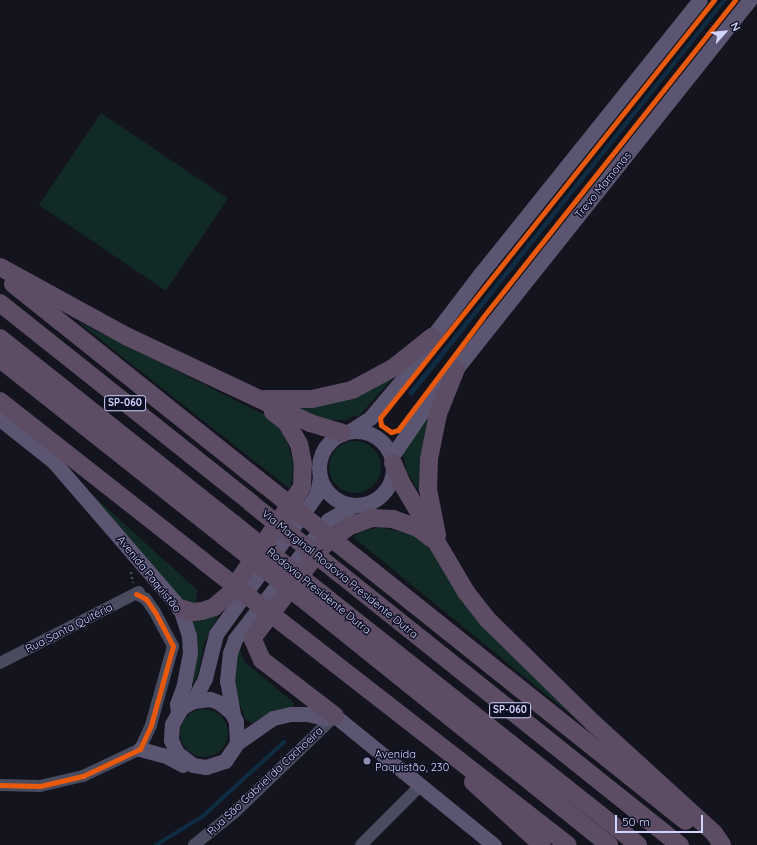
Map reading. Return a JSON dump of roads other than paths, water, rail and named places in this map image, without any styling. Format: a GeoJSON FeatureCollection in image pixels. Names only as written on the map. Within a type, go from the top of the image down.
{"type":"FeatureCollection","features":[{"type":"Feature","properties":{"kind":"highway"},"geometry":{"type":"LineString","coordinates":[[0,267],[126,336],[255,398],[315,426],[346,432]]}},
{"type":"Feature","properties":{"kind":"highway"},"geometry":{"type":"LineString","coordinates":[[0,274],[716,845]]}},
{"type":"Feature","properties":{"kind":"highway","name":"Via Marginal Rodovia Presidente Dutra"},"geometry":{"type":"LineString","coordinates":[[0,303],[680,845]]}},
{"type":"Feature","properties":{"kind":"highway","name":"Rodovia Presidente Dutra"},"geometry":{"type":"LineString","coordinates":[[0,338],[229,530],[318,601],[638,845]]}},
{"type":"Feature","properties":{"kind":"highway"},"geometry":{"type":"LineString","coordinates":[[255,398],[312,399],[352,390],[393,368],[432,338]]}},
{"type":"Feature","properties":{"kind":"highway","name":"Rodovia Presidente Dutra"},"geometry":{"type":"LineString","coordinates":[[0,359],[229,530]]}},
{"type":"Feature","properties":{"kind":"highway"},"geometry":{"type":"LineString","coordinates":[[438,544],[428,489],[429,458],[438,414],[456,369]]}},
{"type":"Feature","properties":{"kind":"highway"},"geometry":{"type":"LineString","coordinates":[[180,608],[193,612],[208,609],[219,604],[230,593],[302,487],[304,476],[302,453],[294,432],[277,414],[255,398]]}},
{"type":"Feature","properties":{"kind":"highway"},"geometry":{"type":"LineString","coordinates":[[0,401],[293,631],[434,738],[568,845]]}},
{"type":"Feature","properties":{"kind":"highway"},"geometry":{"type":"LineString","coordinates":[[392,460],[401,482],[466,592],[487,619],[592,722],[714,833],[722,845]]}},
{"type":"Feature","properties":{"kind":"highway"},"geometry":{"type":"LineString","coordinates":[[335,716],[262,660],[253,640],[254,636],[324,546],[350,526],[382,517],[403,520],[418,528],[438,544]]}},
{"type":"Feature","properties":{"kind":"highway","name":"Rodovia Presidente Dutra"},"geometry":{"type":"LineString","coordinates":[[318,601],[609,845]]}},
{"type":"Feature","properties":{"kind":"highway"},"geometry":{"type":"LineString","coordinates":[[434,738],[474,784],[542,845]]}},
{"type":"Feature","properties":{"kind":"main road"},"geometry":{"type":"LineString","coordinates":[[178,712],[193,700],[205,678],[216,634],[317,494],[320,477],[319,463],[324,448],[346,432],[370,418],[424,354],[432,338],[700,0]]}},
{"type":"Feature","properties":{"kind":"main road","name":"Trevo Mamonas"},"geometry":{"type":"LineString","coordinates":[[392,460],[419,413],[444,380],[456,369],[750,0]]}},
{"type":"Feature","properties":{"kind":"main road","name":"Avenida Paquistão"},"geometry":{"type":"LineString","coordinates":[[0,419],[54,462],[180,608],[189,636],[190,653],[184,685],[177,704],[178,712],[170,730],[172,746],[182,759],[193,765]]}},
{"type":"Feature","properties":{"kind":"main road"},"geometry":{"type":"LineString","coordinates":[[140,748],[166,756],[181,764],[206,768],[219,764],[230,756],[237,743],[238,726],[232,714],[227,674],[235,639],[328,520],[356,505],[374,501],[382,495],[392,478],[392,460],[384,443],[372,434],[346,432]]}},
{"type":"Feature","properties":{"kind":"main road"},"geometry":{"type":"LineString","coordinates":[[320,477],[333,497],[356,505]]}},
{"type":"Feature","properties":{"kind":"main road"},"geometry":{"type":"LineString","coordinates":[[193,700],[210,699],[218,702],[232,714]]}},
{"type":"Feature","properties":{"kind":"main road"},"geometry":{"type":"LineString","coordinates":[[237,743],[268,721],[285,715],[307,714],[324,718],[335,716],[494,845]]}},
{"type":"Feature","properties":{"kind":"street","name":"Rua Santa Quitéria"},"geometry":{"type":"LineString","coordinates":[[0,663],[137,593],[146,599],[155,612],[173,646],[151,725],[140,748]]}},
{"type":"Feature","properties":{"kind":"street","name":"Rua São Gabriel da Cachoeira"},"geometry":{"type":"LineString","coordinates":[[194,845],[235,812],[335,716]]}},
{"type":"Feature","properties":{"kind":"street"},"geometry":{"type":"LineString","coordinates":[[0,785],[40,786],[83,776],[140,748]]}},
{"type":"Feature","properties":{"kind":"street"},"geometry":{"type":"LineString","coordinates":[[361,845],[420,786]]}},
{"type":"Feature","properties":{"kind":"water"},"geometry":{"type":"Polygon","coordinates":[[[722,0],[727,0],[412,396],[408,393],[722,0]]]}},
{"type":"Feature","properties":{"kind":"waterway"},"geometry":{"type":"LineString","coordinates":[[156,845],[202,817],[284,742]]}},
{"type":"Feature","properties":{"kind":"place","name":"Avenida Paquistão, 230"},"geometry":{"type":"Point","coordinates":[367,761]}}]}
